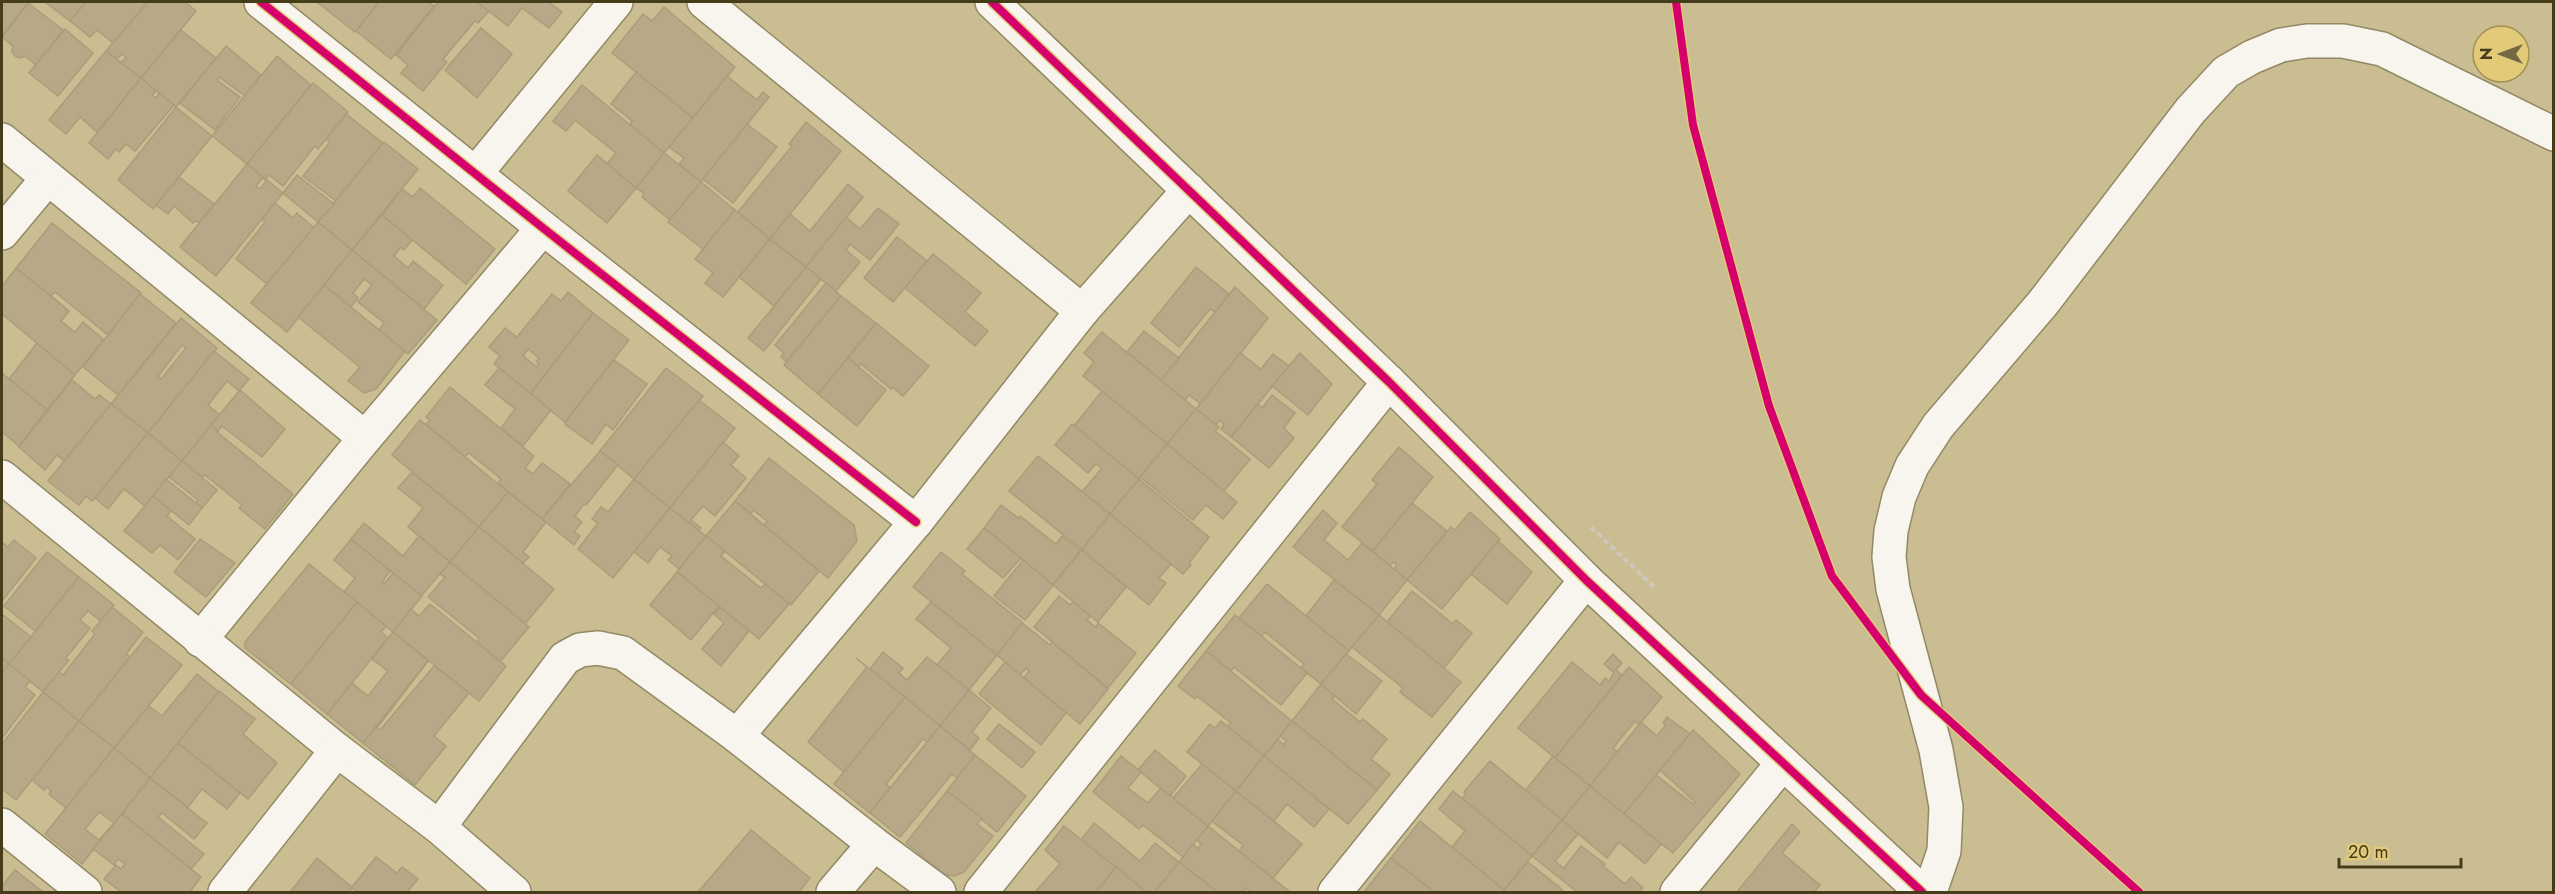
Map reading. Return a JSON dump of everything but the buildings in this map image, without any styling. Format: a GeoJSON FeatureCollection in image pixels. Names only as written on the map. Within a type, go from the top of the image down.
{"type":"FeatureCollection","features":[{"type":"Feature","properties":{"kind":"street"},"geometry":{"type":"LineString","coordinates":[[261,2],[916,522]]}},
{"type":"Feature","properties":{"kind":"street"},"geometry":{"type":"LineString","coordinates":[[476,173],[616,2]]}},
{"type":"Feature","properties":{"kind":"street"},"geometry":{"type":"LineString","coordinates":[[704,2],[1082,311]]}},
{"type":"Feature","properties":{"kind":"street"},"geometry":{"type":"LineString","coordinates":[[992,2],[1389,382],[1586,580],[1922,892]]}},
{"type":"Feature","properties":{"kind":"street"},"geometry":{"type":"LineString","coordinates":[[1930,892],[1944,851],[1946,807],[1936,750],[1893,589],[1889,557],[1891,531],[1899,497],[1912,466],[1938,426],[2043,303],[2190,111],[2226,72],[2252,57],[2280,45],[2307,41],[2343,41],[2382,49],[2553,134]]}},
{"type":"Feature","properties":{"kind":"street"},"geometry":{"type":"LineString","coordinates":[[2,141],[365,438]]}},
{"type":"Feature","properties":{"kind":"street"},"geometry":{"type":"LineString","coordinates":[[2,233],[48,178]]}},
{"type":"Feature","properties":{"kind":"street"},"geometry":{"type":"LineString","coordinates":[[737,735],[916,522],[1082,311],[1189,190]]}},
{"type":"Feature","properties":{"kind":"street"},"geometry":{"type":"LineString","coordinates":[[200,640],[365,438],[543,228]]}},
{"type":"Feature","properties":{"kind":"street"},"geometry":{"type":"LineString","coordinates":[[981,892],[1389,382]]}},
{"type":"Feature","properties":{"kind":"street"},"geometry":{"type":"LineString","coordinates":[[2,477],[337,750],[439,827],[514,892]]}},
{"type":"Feature","properties":{"kind":"street"},"geometry":{"type":"LineString","coordinates":[[1335,892],[1586,580]]}},
{"type":"Feature","properties":{"kind":"street"},"geometry":{"type":"LineString","coordinates":[[439,827],[565,658],[580,650],[598,648],[623,653],[737,735],[874,844],[939,892]]}},
{"type":"Feature","properties":{"kind":"street"},"geometry":{"type":"LineString","coordinates":[[225,892],[337,750]]}},
{"type":"Feature","properties":{"kind":"street"},"geometry":{"type":"LineString","coordinates":[[1677,892],[1783,763]]}},
{"type":"Feature","properties":{"kind":"street"},"geometry":{"type":"LineString","coordinates":[[2,825],[85,892]]}},
{"type":"Feature","properties":{"kind":"street"},"geometry":{"type":"LineString","coordinates":[[833,892],[874,844]]}},
{"type":"Feature","properties":{"kind":"cycle path"},"geometry":{"type":"LineString","coordinates":[[261,2],[916,522]]}},
{"type":"Feature","properties":{"kind":"cycle path"},"geometry":{"type":"LineString","coordinates":[[992,2],[1389,382],[1586,580],[1922,892]]}},
{"type":"Feature","properties":{"kind":"cycle path"},"geometry":{"type":"LineString","coordinates":[[1676,2],[1693,125],[1769,406],[1832,576],[1921,695],[2139,892]]}}]}
